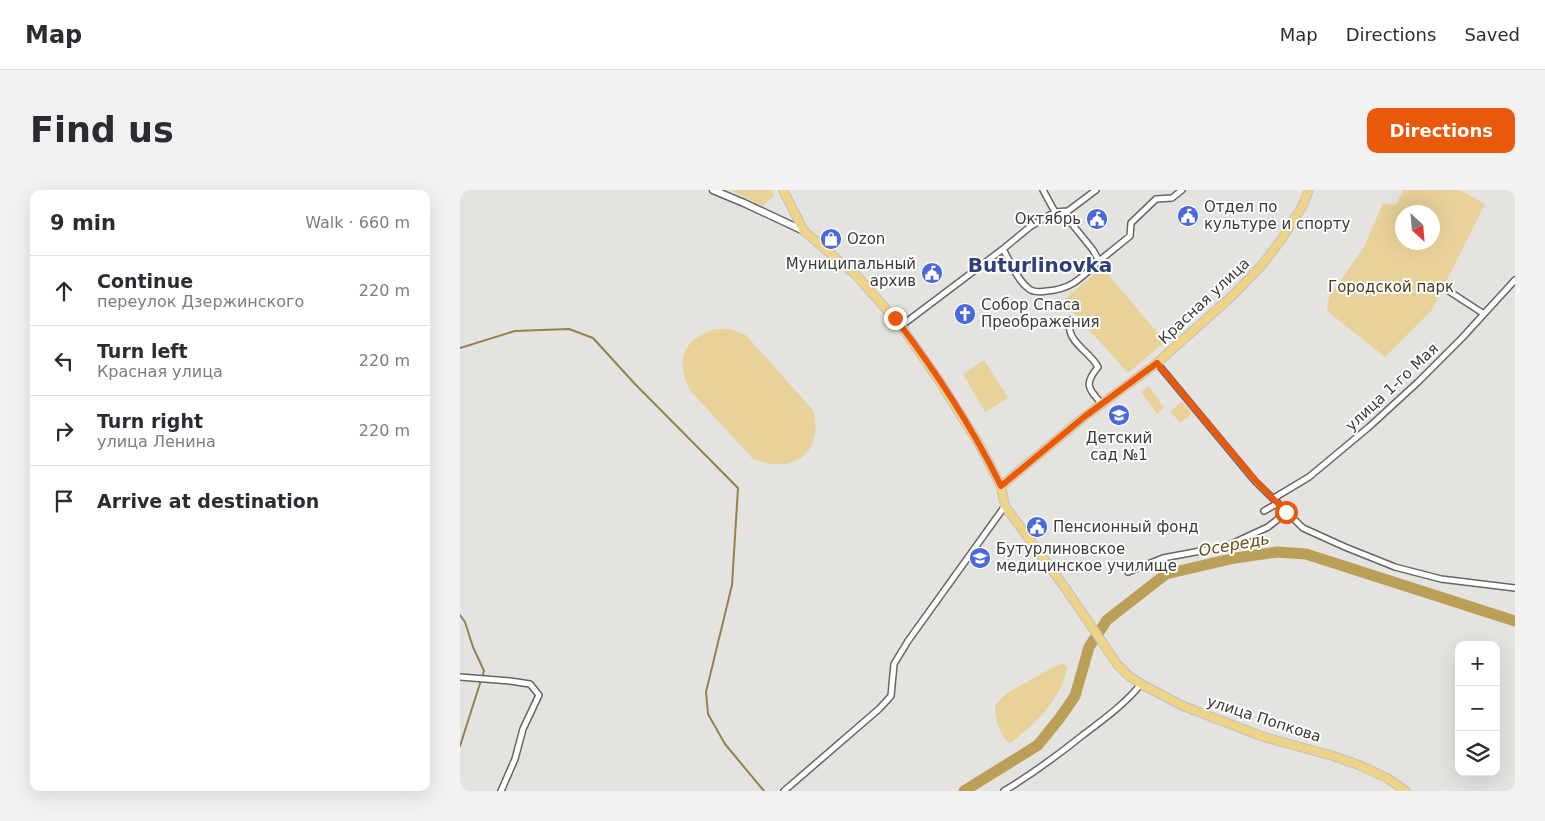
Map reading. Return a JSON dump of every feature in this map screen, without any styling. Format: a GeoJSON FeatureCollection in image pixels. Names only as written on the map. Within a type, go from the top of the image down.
{"type":"FeatureCollection","features":[{"type":"Feature","properties":{"kind":"main road"},"geometry":{"type":"LineString","coordinates":[[783,190],[804,231],[857,276],[901,326],[938,379],[979,444],[1001,486],[1006,506]]}},
{"type":"Feature","properties":{"kind":"main road","name":"Красная улица"},"geometry":{"type":"LineString","coordinates":[[1001,486],[1102,404],[1157,363],[1232,296],[1262,265],[1284,235],[1309,190]]}},
{"type":"Feature","properties":{"kind":"main road","name":"улица Попкова"},"geometry":{"type":"LineString","coordinates":[[1006,506],[1117,664],[1129,676],[1183,706],[1264,737],[1334,756],[1359,765],[1387,778],[1406,791]]}},
{"type":"Feature","properties":{"kind":"street"},"geometry":{"type":"LineString","coordinates":[[713,190],[744,202],[804,231]]}},
{"type":"Feature","properties":{"kind":"street"},"geometry":{"type":"LineString","coordinates":[[1043,190],[1056,212],[1072,224],[1093,250],[1099,261]]}},
{"type":"Feature","properties":{"kind":"street"},"geometry":{"type":"LineString","coordinates":[[901,326],[1031,226],[1056,212],[1068,211],[1096,190]]}},
{"type":"Feature","properties":{"kind":"street"},"geometry":{"type":"LineString","coordinates":[[1003,249],[1022,283],[1029,290],[1042,292],[1061,290],[1070,286],[1130,236],[1131,223],[1156,199],[1172,198],[1182,190]]}},
{"type":"Feature","properties":{"kind":"street","name":"улица 1-го Мая"},"geometry":{"type":"LineString","coordinates":[[1264,511],[1309,477],[1369,427],[1418,382],[1515,280]]}},
{"type":"Feature","properties":{"kind":"street"},"geometry":{"type":"LineString","coordinates":[[1441,286],[1484,314]]}},
{"type":"Feature","properties":{"kind":"street"},"geometry":{"type":"LineString","coordinates":[[1070,320],[1069,331],[1072,337],[1098,367],[1089,378],[1088,385],[1102,404]]}},
{"type":"Feature","properties":{"kind":"street"},"geometry":{"type":"LineString","coordinates":[[1157,363],[1255,480],[1303,528],[1395,567],[1440,579],[1515,588]]}},
{"type":"Feature","properties":{"kind":"street"},"geometry":{"type":"LineString","coordinates":[[784,791],[879,709],[891,696],[894,664],[908,641],[1006,506]]}},
{"type":"Feature","properties":{"kind":"street"},"geometry":{"type":"LineString","coordinates":[[1128,572],[1163,558],[1227,546],[1268,527],[1286,512]]}},
{"type":"Feature","properties":{"kind":"street"},"geometry":{"type":"LineString","coordinates":[[460,677],[530,684],[539,696],[523,729],[514,760],[501,791]]}},
{"type":"Feature","properties":{"kind":"street"},"geometry":{"type":"LineString","coordinates":[[1004,791],[1037,770],[1112,713],[1128,700],[1142,684]]}},
{"type":"Feature","properties":{"kind":"green space"},"geometry":{"type":"Polygon","coordinates":[[[730,190],[772,190],[774,196],[763,206],[730,190]]]}},
{"type":"Feature","properties":{"kind":"green space","name":"Городской парк"},"geometry":{"type":"Polygon","coordinates":[[[1403,190],[1460,190],[1485,204],[1432,310],[1385,357],[1327,311],[1329,297],[1364,247],[1383,203],[1396,205],[1403,190]]]}},
{"type":"Feature","properties":{"kind":"green space"},"geometry":{"type":"Polygon","coordinates":[[[1102,267],[1165,342],[1128,373],[1063,301],[1102,267]]]}},
{"type":"Feature","properties":{"kind":"green space"},"geometry":{"type":"Polygon","coordinates":[[[715,329],[731,329],[746,335],[813,410],[814,439],[802,457],[792,462],[780,464],[766,463],[752,458],[689,389],[683,368],[685,352],[689,344],[696,338],[715,329]]]}},
{"type":"Feature","properties":{"kind":"green space"},"geometry":{"type":"Polygon","coordinates":[[[984,360],[1008,398],[985,412],[963,374],[984,360]]]}},
{"type":"Feature","properties":{"kind":"green space"},"geometry":{"type":"Polygon","coordinates":[[[1149,386],[1164,408],[1157,414],[1141,392],[1149,386]]]}},
{"type":"Feature","properties":{"kind":"green space"},"geometry":{"type":"Polygon","coordinates":[[[1182,402],[1192,414],[1180,423],[1170,411],[1182,402]]]}},
{"type":"Feature","properties":{"kind":"green space"},"geometry":{"type":"Polygon","coordinates":[[[1064,664],[1067,667],[1060,690],[1046,710],[1029,728],[1011,743],[1008,743],[998,725],[995,705],[1007,693],[1057,665],[1064,664]]]}},
{"type":"Feature","properties":{"kind":"waterway"},"geometry":{"type":"LineString","coordinates":[[460,348],[515,331],[569,329],[593,338],[635,384],[738,488],[732,585],[706,692],[708,714],[725,744],[764,791]]}},
{"type":"Feature","properties":{"kind":"waterway","name":"Осередь"},"geometry":{"type":"LineString","coordinates":[[964,791],[1038,745],[1075,696],[1089,647],[1107,620],[1166,574],[1235,558],[1277,552],[1306,554],[1515,621]]}},
{"type":"Feature","properties":{"kind":"waterway"},"geometry":{"type":"LineString","coordinates":[[460,615],[465,622],[473,647],[484,671],[460,746]]}},
{"type":"Feature","properties":{"kind":"place","name":"Отдел по культуре и спорту"},"geometry":{"type":"Point","coordinates":[1188,216]}},
{"type":"Feature","properties":{"kind":"place","name":"Октябрь"},"geometry":{"type":"Point","coordinates":[1097,219]}},
{"type":"Feature","properties":{"kind":"place","name":"Ozon"},"geometry":{"type":"Point","coordinates":[831,239]}},
{"type":"Feature","properties":{"kind":"place","name":"Муниципальный архив"},"geometry":{"type":"Point","coordinates":[932,273]}},
{"type":"Feature","properties":{"kind":"place","name":"Собор Спаса Преображения"},"geometry":{"type":"Point","coordinates":[965,314]}},
{"type":"Feature","properties":{"kind":"place","name":"Детский сад №1"},"geometry":{"type":"Point","coordinates":[1119,415]}},
{"type":"Feature","properties":{"kind":"place","name":"Пенсионный фонд"},"geometry":{"type":"Point","coordinates":[1037,527]}},
{"type":"Feature","properties":{"kind":"place","name":"Бутурлиновское медицинское училище"},"geometry":{"type":"Point","coordinates":[980,558]}},
{"type":"Feature","properties":{"kind":"district","name":"Buturlinovka"},"geometry":{"type":"Point","coordinates":[1040,265]}},
{"type":"Feature","properties":{"kind":"route"},"geometry":{"type":"LineString","coordinates":[[895,318],[938,379],[979,444],[1001,486],[1084,417],[1157,363],[1255,480],[1286,512]]}}]}
